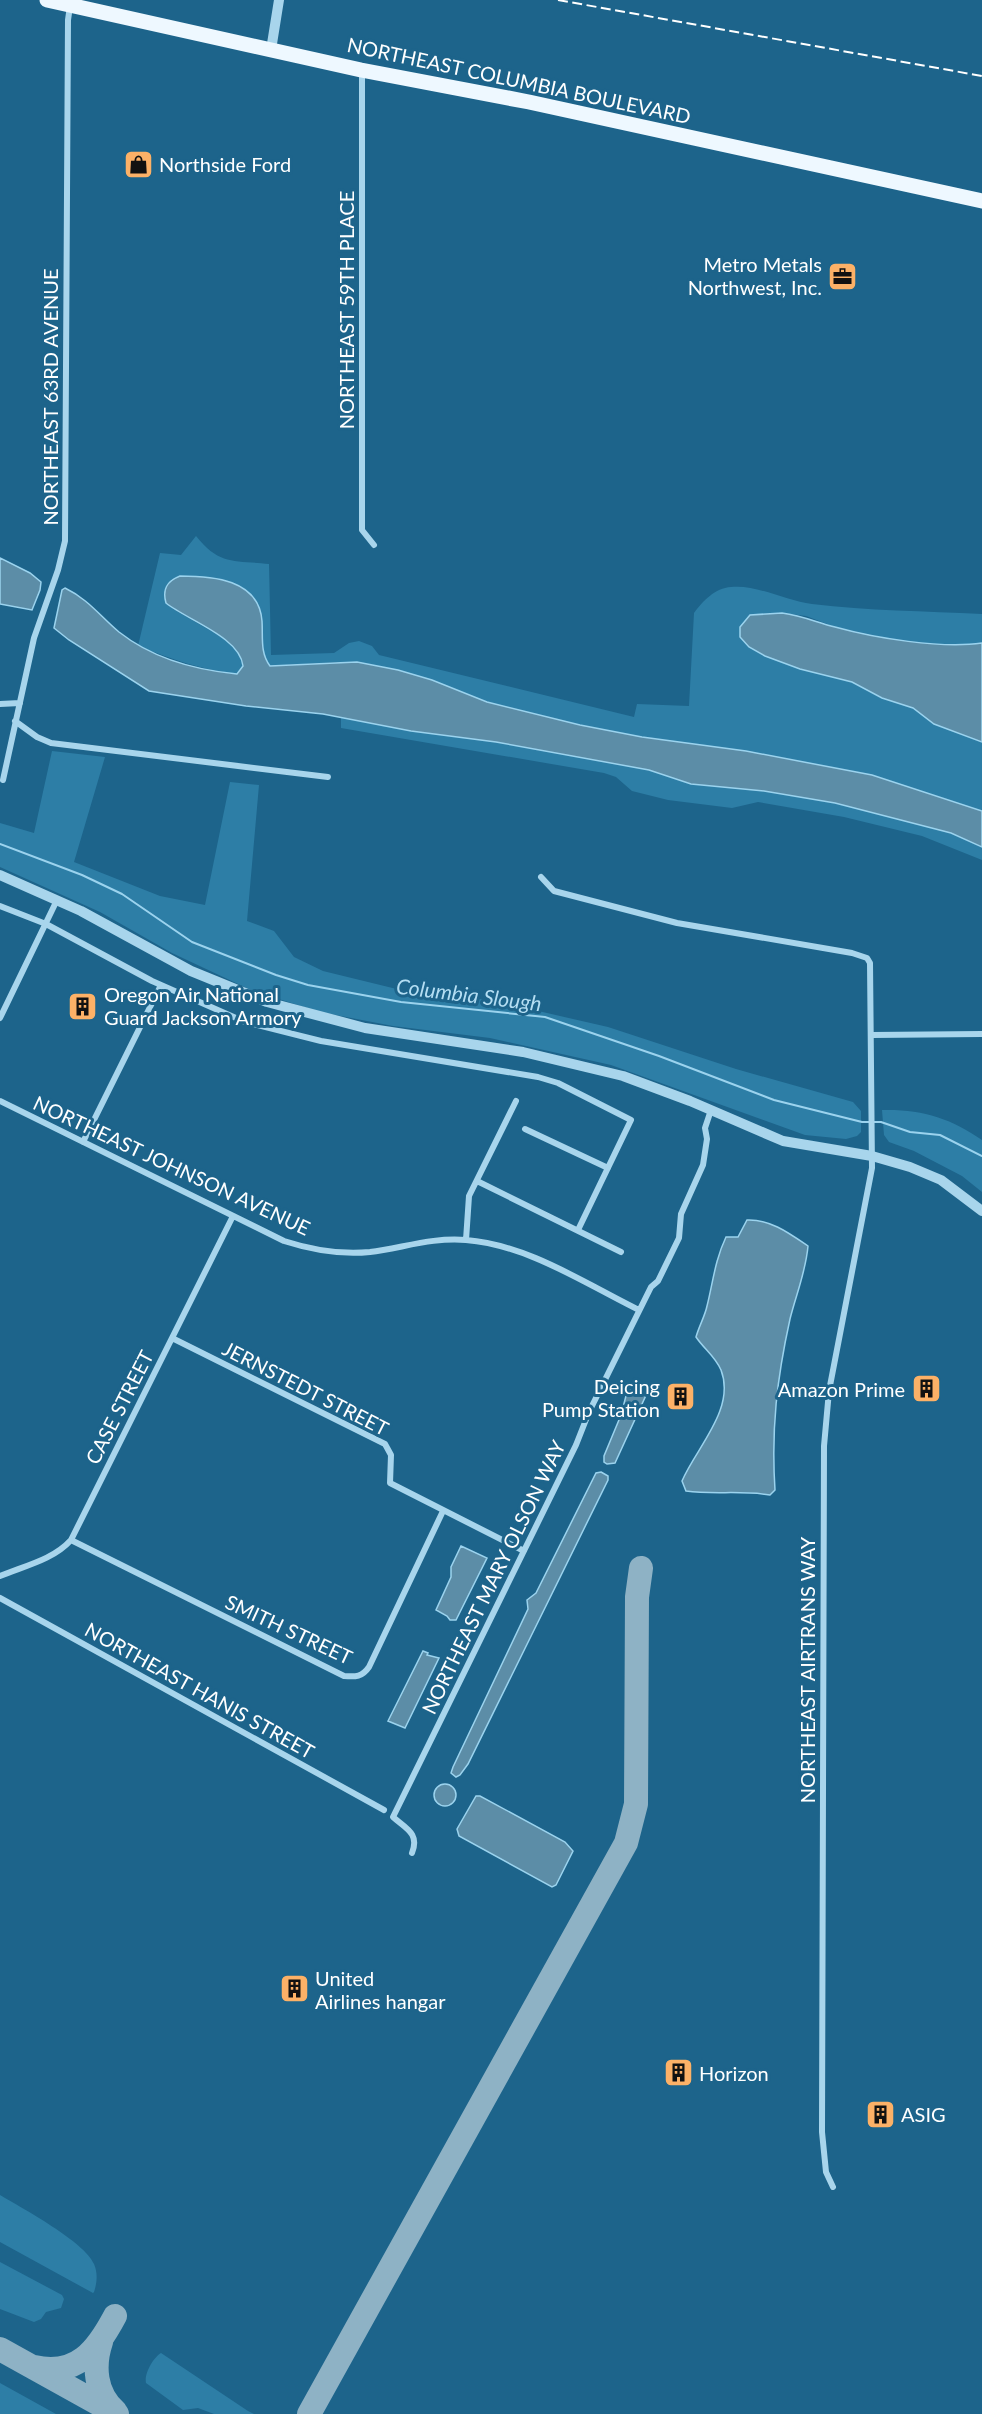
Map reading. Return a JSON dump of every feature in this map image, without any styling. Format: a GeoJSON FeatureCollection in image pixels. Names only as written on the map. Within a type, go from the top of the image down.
{"type":"FeatureCollection","features":[{"type":"Feature","properties":{"kind":"main road","name":"NORTHEAST COLUMBIA BOULEVARD"},"geometry":{"type":"LineString","coordinates":[[47,0],[362,70],[557,108],[982,201]]}},
{"type":"Feature","properties":{"kind":"street"},"geometry":{"type":"LineString","coordinates":[[271,50],[279,0]]}},
{"type":"Feature","properties":{"kind":"street","name":"NORTHEAST 63RD AVENUE"},"geometry":{"type":"LineString","coordinates":[[3,780],[34,638],[58,570],[65,541],[68,20],[70,5]]}},
{"type":"Feature","properties":{"kind":"street","name":"NORTHEAST 59TH PLACE"},"geometry":{"type":"LineString","coordinates":[[362,70],[362,530],[374,545]]}},
{"type":"Feature","properties":{"kind":"street"},"geometry":{"type":"LineString","coordinates":[[0,704],[20,703]]}},
{"type":"Feature","properties":{"kind":"street"},"geometry":{"type":"LineString","coordinates":[[15,720],[51,743],[328,777]]}},
{"type":"Feature","properties":{"kind":"street"},"geometry":{"type":"LineString","coordinates":[[0,875],[58,899],[172,962],[277,1006],[365,1028],[544,1056],[638,1081],[783,1141],[901,1163],[934,1177],[958,1191],[982,1211]]}},
{"type":"Feature","properties":{"kind":"street","name":"NORTHEAST AIRTRANS WAY"},"geometry":{"type":"LineString","coordinates":[[541,877],[554,891],[677,923],[852,953],[867,958],[871,967],[873,1134],[870,1180],[829,1391],[824,1446],[822,2132],[826,2172],[833,2187]]}},
{"type":"Feature","properties":{"kind":"street"},"geometry":{"type":"LineString","coordinates":[[0,1018],[58,899]]}},
{"type":"Feature","properties":{"kind":"street"},"geometry":{"type":"LineString","coordinates":[[0,906],[46,924],[161,985],[245,1022],[321,1041],[538,1077],[558,1083],[631,1120],[578,1230]]}},
{"type":"Feature","properties":{"kind":"street"},"geometry":{"type":"LineString","coordinates":[[83,1142],[161,985]]}},
{"type":"Feature","properties":{"kind":"street"},"geometry":{"type":"LineString","coordinates":[[872,1035],[982,1034]]}},
{"type":"Feature","properties":{"kind":"street","name":"NORTHEAST JOHNSON AVENUE"},"geometry":{"type":"LineString","coordinates":[[0,1101],[284,1241],[328,1252],[369,1252],[425,1242],[466,1240],[504,1247],[530,1256],[639,1310]]}},
{"type":"Feature","properties":{"kind":"street"},"geometry":{"type":"LineString","coordinates":[[466,1240],[468,1203],[516,1101]]}},
{"type":"Feature","properties":{"kind":"street","name":"NORTHEAST MARY OLSON WAY"},"geometry":{"type":"LineString","coordinates":[[412,1853],[415,1846],[413,1834],[393,1817],[639,1310],[651,1287],[658,1281],[679,1238],[681,1214],[704,1165],[707,1139],[705,1128],[711,1110]]}},
{"type":"Feature","properties":{"kind":"street"},"geometry":{"type":"LineString","coordinates":[[525,1129],[608,1168]]}},
{"type":"Feature","properties":{"kind":"street"},"geometry":{"type":"LineString","coordinates":[[477,1181],[621,1252]]}},
{"type":"Feature","properties":{"kind":"street","name":"CASE STREET"},"geometry":{"type":"LineString","coordinates":[[0,1576],[49,1557],[63,1549],[71,1540],[233,1216]]}},
{"type":"Feature","properties":{"kind":"street","name":"JERNSTEDT STREET"},"geometry":{"type":"LineString","coordinates":[[172,1338],[385,1444],[392,1455],[390,1483],[524,1551]]}},
{"type":"Feature","properties":{"kind":"street","name":"SMITH STREET"},"geometry":{"type":"LineString","coordinates":[[71,1540],[344,1676],[356,1677],[364,1674],[369,1667],[443,1511]]}},
{"type":"Feature","properties":{"kind":"street","name":"NORTHEAST HANIS STREET"},"geometry":{"type":"LineString","coordinates":[[0,1598],[384,1810]]}},
{"type":"Feature","properties":{"kind":"shaded area"},"geometry":{"type":"Polygon","coordinates":[[[196,536],[220,557],[228,560],[269,564],[271,655],[334,653],[349,643],[359,641],[372,646],[379,655],[634,717],[637,704],[689,706],[694,613],[710,596],[725,588],[751,588],[802,602],[833,606],[982,614],[982,811],[872,775],[746,751],[642,737],[580,725],[487,702],[398,670],[337,662],[270,666],[264,658],[262,642],[180,576],[172,579],[166,586],[173,609],[223,638],[242,656],[243,666],[237,674],[211,670],[175,660],[138,646],[160,553],[181,555],[196,536]],[[782,613],[750,615],[828,675],[852,682],[881,698],[882,637],[835,627],[806,616],[782,613]]]}},
{"type":"Feature","properties":{"kind":"shaded area"},"geometry":{"type":"Polygon","coordinates":[[[0,558],[30,573],[41,582],[32,610],[0,604],[0,558]]]}},
{"type":"Feature","properties":{"kind":"shaded area"},"geometry":{"type":"Polygon","coordinates":[[[180,576],[219,579],[243,588],[252,596],[259,607],[263,650],[270,666],[357,662],[398,670],[432,680],[487,702],[580,725],[642,737],[746,751],[872,775],[982,811],[982,847],[951,833],[835,803],[764,791],[691,784],[649,770],[496,742],[411,731],[323,714],[246,706],[149,691],[54,628],[62,590],[65,588],[87,603],[119,632],[160,656],[190,666],[237,674],[243,666],[233,646],[166,603],[167,586],[180,576]]]}},
{"type":"Feature","properties":{"kind":"shaded area"},"geometry":{"type":"Polygon","coordinates":[[[782,613],[888,638],[947,645],[982,643],[982,742],[934,724],[913,708],[882,698],[852,682],[800,669],[765,656],[749,647],[740,637],[740,627],[750,615],[782,613]]]}},
{"type":"Feature","properties":{"kind":"shaded area"},"geometry":{"type":"Polygon","coordinates":[[[341,717],[411,731],[496,742],[649,770],[691,784],[764,791],[835,803],[951,833],[982,847],[982,860],[922,836],[844,817],[758,802],[732,808],[668,800],[632,791],[616,777],[604,773],[341,728],[341,717]]]}},
{"type":"Feature","properties":{"kind":"shaded area"},"geometry":{"type":"Polygon","coordinates":[[[52,751],[105,757],[74,862],[160,896],[205,905],[230,782],[259,785],[247,921],[274,931],[294,957],[323,971],[413,993],[490,1000],[608,1027],[736,1069],[853,1102],[861,1111],[861,1132],[857,1136],[846,1139],[805,1135],[611,1065],[490,1038],[393,1026],[320,1012],[253,991],[172,953],[100,912],[0,867],[0,823],[34,833],[52,751]]]}},
{"type":"Feature","properties":{"kind":"shaded area"},"geometry":{"type":"Polygon","coordinates":[[[882,1110],[910,1111],[935,1116],[982,1140],[982,1192],[962,1176],[914,1151],[889,1142],[884,1135],[882,1110]]]}},
{"type":"Feature","properties":{"kind":"shaded area"},"geometry":{"type":"Polygon","coordinates":[[[747,1220],[771,1224],[808,1246],[803,1274],[790,1319],[778,1383],[774,1446],[775,1490],[770,1495],[686,1491],[682,1481],[719,1414],[724,1385],[719,1365],[696,1337],[706,1310],[722,1246],[726,1237],[738,1237],[747,1220]]]}},
{"type":"Feature","properties":{"kind":"shaded area"},"geometry":{"type":"Polygon","coordinates":[[[641,1384],[647,1387],[647,1393],[615,1463],[607,1464],[604,1462],[604,1456],[621,1415],[627,1392],[641,1384]]]}},
{"type":"Feature","properties":{"kind":"shaded area"},"geometry":{"type":"Polygon","coordinates":[[[601,1472],[608,1476],[608,1480],[468,1764],[456,1777],[451,1773],[453,1767],[528,1609],[527,1600],[536,1593],[596,1473],[601,1472]]]}},
{"type":"Feature","properties":{"kind":"shaded area"},"geometry":{"type":"Polygon","coordinates":[[[461,1546],[487,1558],[456,1620],[450,1620],[436,1610],[451,1577],[451,1567],[461,1546]]]}},
{"type":"Feature","properties":{"kind":"shaded area"},"geometry":{"type":"Polygon","coordinates":[[[423,1651],[428,1653],[427,1655],[439,1658],[405,1728],[388,1721],[423,1651]]]}},
{"type":"Feature","properties":{"kind":"shaded area"},"geometry":{"type":"Polygon","coordinates":[[[445,1784],[453,1787],[456,1795],[453,1803],[445,1806],[437,1803],[434,1795],[437,1787],[445,1784]]]}},
{"type":"Feature","properties":{"kind":"shaded area"},"geometry":{"type":"Polygon","coordinates":[[[476,1796],[480,1796],[565,1842],[573,1851],[556,1885],[552,1887],[459,1836],[457,1829],[476,1796]]]}},
{"type":"Feature","properties":{"kind":"shaded area"},"geometry":{"type":"Polygon","coordinates":[[[0,2195],[52,2226],[88,2255],[96,2271],[93,2293],[0,2242],[0,2195]]]}},
{"type":"Feature","properties":{"kind":"shaded area"},"geometry":{"type":"Polygon","coordinates":[[[0,2262],[62,2295],[64,2299],[61,2308],[46,2312],[41,2319],[34,2322],[0,2309],[0,2262]]]}},
{"type":"Feature","properties":{"kind":"shaded area"},"geometry":{"type":"Polygon","coordinates":[[[161,2353],[254,2414],[214,2414],[198,2408],[183,2410],[146,2383],[150,2366],[161,2353]]]}},
{"type":"Feature","properties":{"kind":"shaded area"},"geometry":{"type":"Polygon","coordinates":[[[0,2383],[56,2414],[0,2414],[0,2383]]]}},
{"type":"Feature","properties":{"kind":"waterway","name":"Columbia Slough"},"geometry":{"type":"LineString","coordinates":[[0,844],[82,875],[122,894],[192,942],[276,975],[308,985],[401,1002],[545,1017],[659,1056],[774,1100],[862,1122],[881,1122],[910,1132],[940,1135],[982,1156]]}},
{"type":"Feature","properties":{"kind":"taxiway"},"geometry":{"type":"LineString","coordinates":[[309,2414],[626,1843],[636,1804],[637,1597],[641,1568]]}},
{"type":"Feature","properties":{"kind":"taxiway"},"geometry":{"type":"LineString","coordinates":[[34,2367],[62,2368],[84,2358],[101,2340],[115,2316]]}},
{"type":"Feature","properties":{"kind":"taxiway"},"geometry":{"type":"LineString","coordinates":[[101,2342],[97,2360],[98,2379],[103,2396],[115,2411]]}},
{"type":"Feature","properties":{"kind":"taxiway"},"geometry":{"type":"LineString","coordinates":[[0,2349],[117,2414]]}},
{"type":"Feature","properties":{"kind":"railway"},"geometry":{"type":"LineString","coordinates":[[558,0],[982,76]]}},
{"type":"Feature","properties":{"kind":"place","name":"Northside Ford"},"geometry":{"type":"Point","coordinates":[138,164]}},
{"type":"Feature","properties":{"kind":"place","name":"Metro Metals Northwest, Inc."},"geometry":{"type":"Point","coordinates":[843,276]}},
{"type":"Feature","properties":{"kind":"place","name":"Oregon Air National Guard Jackson Armory"},"geometry":{"type":"Point","coordinates":[83,1006]}},
{"type":"Feature","properties":{"kind":"place","name":"Amazon Prime"},"geometry":{"type":"Point","coordinates":[926,1389]}},
{"type":"Feature","properties":{"kind":"place","name":"Deicing Pump Station"},"geometry":{"type":"Point","coordinates":[681,1397]}},
{"type":"Feature","properties":{"kind":"place","name":"United Airlines hangar"},"geometry":{"type":"Point","coordinates":[294,1989]}},
{"type":"Feature","properties":{"kind":"place","name":"Horizon"},"geometry":{"type":"Point","coordinates":[678,2073]}},
{"type":"Feature","properties":{"kind":"place","name":"ASIG"},"geometry":{"type":"Point","coordinates":[880,2114]}}]}
